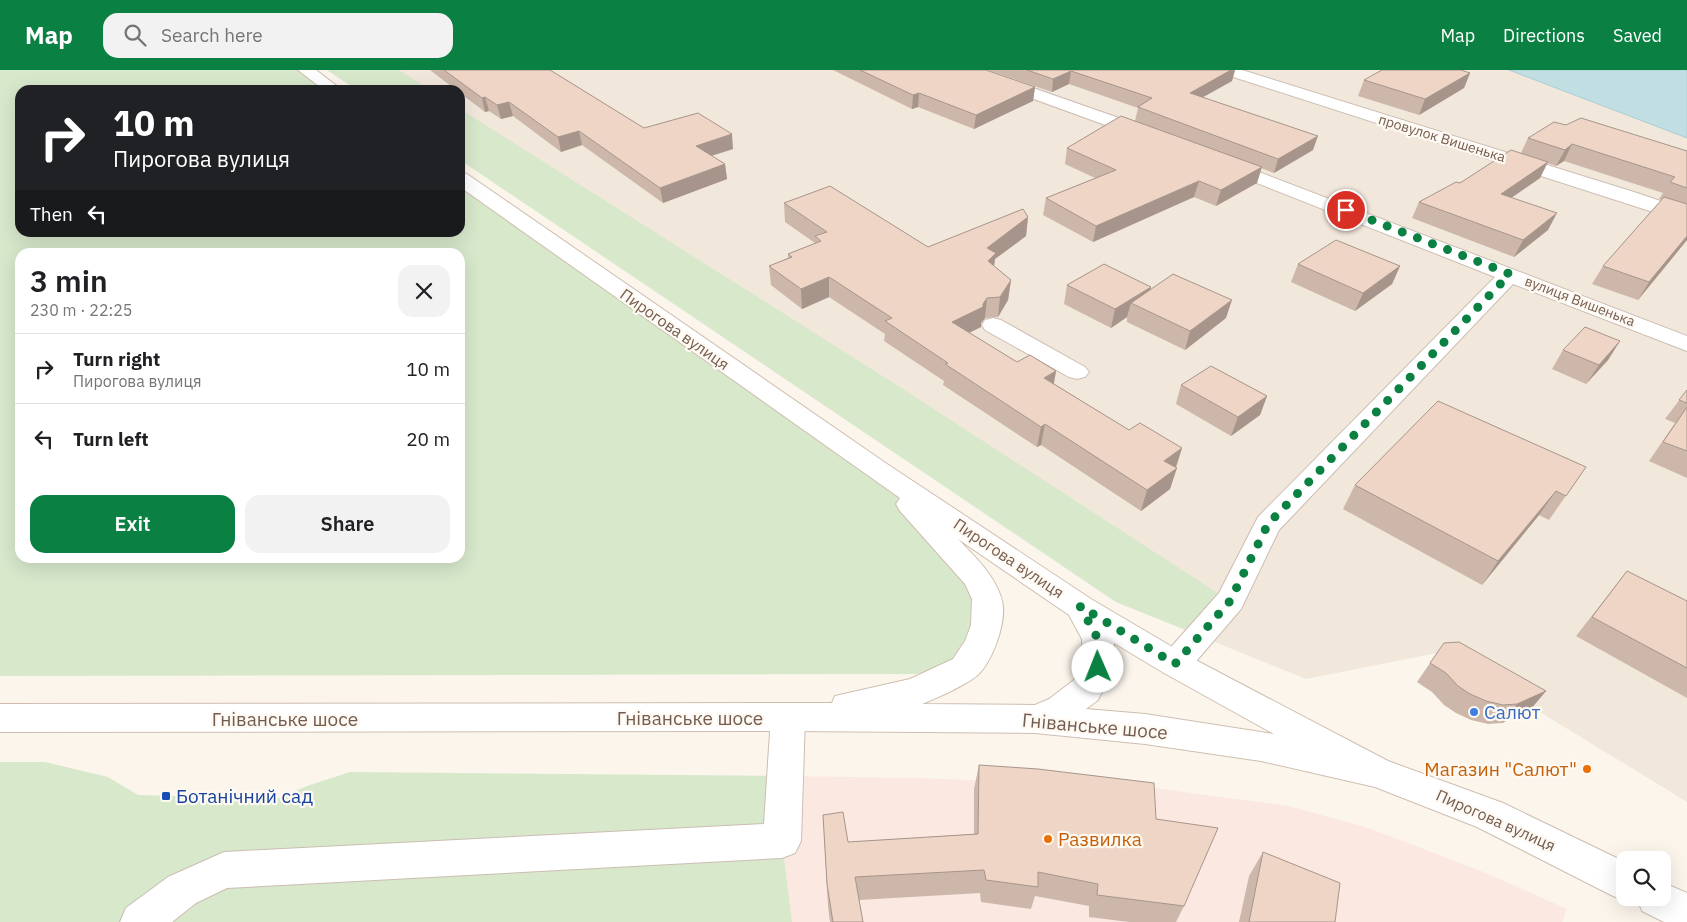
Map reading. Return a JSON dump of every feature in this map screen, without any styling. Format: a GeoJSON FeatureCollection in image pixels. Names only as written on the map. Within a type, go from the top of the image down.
{"type":"FeatureCollection","features":[{"type":"Feature","properties":{"kind":"main road"},"geometry":{"type":"LineString","coordinates":[[306,70],[327,85]]}},
{"type":"Feature","properties":{"kind":"main road"},"geometry":{"type":"LineString","coordinates":[[967,70],[1160,139]]}},
{"type":"Feature","properties":{"kind":"main road","name":"провулок Вишенька"},"geometry":{"type":"LineString","coordinates":[[1226,70],[1620,194],[1687,218]]}},
{"type":"Feature","properties":{"kind":"main road","name":"вулиця Вишенька"},"geometry":{"type":"LineString","coordinates":[[1204,156],[1687,344]]}},
{"type":"Feature","properties":{"kind":"main road","name":"Пирогова вулиця"},"geometry":{"type":"LineString","coordinates":[[465,181],[878,470],[1080,606],[1175,664],[1376,772],[1490,815],[1616,878]]}},
{"type":"Feature","properties":{"kind":"main road"},"geometry":{"type":"LineString","coordinates":[[1175,664],[1230,601],[1268,524],[1510,274]]}},
{"type":"Feature","properties":{"kind":"main road"},"geometry":{"type":"LineString","coordinates":[[993,325],[1077,372]]}},
{"type":"Feature","properties":{"kind":"main road"},"geometry":{"type":"LineString","coordinates":[[140,922],[182,890],[224,870],[782,841],[788,717],[916,692],[964,668],[979,646],[987,625],[987,599],[977,578],[878,470]]}},
{"type":"Feature","properties":{"kind":"main road"},"geometry":{"type":"LineString","coordinates":[[1035,719],[1061,709],[1086,690],[1098,667],[1098,639],[1080,606]]}},
{"type":"Feature","properties":{"kind":"main road","name":"Гніванське шосе"},"geometry":{"type":"LineString","coordinates":[[0,718],[788,717],[1035,719],[1145,729],[1261,746],[1376,772]]}},
{"type":"Feature","properties":{"kind":"main road"},"geometry":{"type":"LineString","coordinates":[[1671,905],[1687,913]]}},
{"type":"Feature","properties":{"kind":"shaded area"},"geometry":{"type":"Polygon","coordinates":[[[327,70],[1509,70],[1687,138],[1687,802],[1442,652],[1306,679],[1116,602],[465,162],[465,85],[350,85],[327,70]]]}},
{"type":"Feature","properties":{"kind":"shaded area"},"geometry":{"type":"Polygon","coordinates":[[[786,776],[917,778],[1146,787],[1288,806],[1365,827],[1486,873],[1567,909],[1562,922],[792,922],[782,841],[786,776]]]}},
{"type":"Feature","properties":{"kind":"green space"},"geometry":{"type":"Polygon","coordinates":[[[0,70],[306,70],[328,85],[15,85],[15,237],[465,237],[465,181],[878,470],[987,599],[964,668],[916,674],[0,676],[0,70]]]}},
{"type":"Feature","properties":{"kind":"green space"},"geometry":{"type":"Polygon","coordinates":[[[327,70],[399,70],[422,85],[350,85],[327,70]]]}},
{"type":"Feature","properties":{"kind":"green space"},"geometry":{"type":"Polygon","coordinates":[[[465,112],[892,382],[1230,601],[1201,636],[1116,602],[465,163],[465,112]]]}},
{"type":"Feature","properties":{"kind":"green space"},"geometry":{"type":"Polygon","coordinates":[[[0,762],[45,762],[108,777],[138,795],[277,799],[307,786],[350,772],[786,776],[782,841],[792,922],[0,922],[0,762]]]}},
{"type":"Feature","properties":{"kind":"water"},"geometry":{"type":"Polygon","coordinates":[[[1509,70],[1687,70],[1687,138],[1509,70]]]}},
{"type":"Feature","properties":{"kind":"building"},"geometry":{"type":"Polygon","coordinates":[[[444,70],[550,70],[644,128],[698,113],[732,134],[696,146],[725,164],[660,188],[579,131],[558,137],[509,102],[497,105],[485,97],[482,98],[444,70]]]}},
{"type":"Feature","properties":{"kind":"building"},"geometry":{"type":"Polygon","coordinates":[[[860,70],[986,70],[1035,87],[976,115],[919,93],[913,95],[860,70]]]}},
{"type":"Feature","properties":{"kind":"building"},"geometry":{"type":"Polygon","coordinates":[[[1027,70],[1231,70],[1190,93],[1318,136],[1278,159],[1138,107],[1152,98],[1071,71],[1053,79],[1027,70]]]}},
{"type":"Feature","properties":{"kind":"building"},"geometry":{"type":"Polygon","coordinates":[[[1382,70],[1461,70],[1470,73],[1425,99],[1364,80],[1382,70]]]}},
{"type":"Feature","properties":{"kind":"building"},"geometry":{"type":"Polygon","coordinates":[[[1121,116],[1262,167],[1221,190],[1199,181],[1096,226],[1046,198],[1116,170],[1067,148],[1121,116]]]}},
{"type":"Feature","properties":{"kind":"building"},"geometry":{"type":"Polygon","coordinates":[[[1581,118],[1687,151],[1687,188],[1670,182],[1675,177],[1572,144],[1565,150],[1528,138],[1554,122],[1566,125],[1581,118]]]}},
{"type":"Feature","properties":{"kind":"building"},"geometry":{"type":"Polygon","coordinates":[[[1511,150],[1548,162],[1501,194],[1557,213],[1523,240],[1419,202],[1456,182],[1460,183],[1511,150]]]}},
{"type":"Feature","properties":{"kind":"building"},"geometry":{"type":"Polygon","coordinates":[[[830,186],[928,247],[1023,209],[1028,217],[987,248],[996,253],[988,261],[1011,280],[1000,297],[987,298],[983,307],[952,322],[1017,362],[1030,355],[1056,371],[1044,378],[1129,430],[1140,423],[1182,448],[1164,461],[1177,468],[1147,490],[1045,424],[1041,427],[945,364],[948,363],[885,321],[892,318],[829,277],[801,289],[769,266],[792,257],[788,254],[821,241],[815,236],[827,232],[784,203],[830,186]]]}},
{"type":"Feature","properties":{"kind":"building"},"geometry":{"type":"Polygon","coordinates":[[[1664,197],[1687,204],[1687,236],[1649,282],[1603,266],[1664,197]]]}},
{"type":"Feature","properties":{"kind":"building"},"geometry":{"type":"Polygon","coordinates":[[[1336,240],[1400,266],[1363,293],[1298,264],[1336,240]]]}},
{"type":"Feature","properties":{"kind":"building"},"geometry":{"type":"Polygon","coordinates":[[[1104,264],[1151,287],[1115,309],[1067,285],[1104,264]]]}},
{"type":"Feature","properties":{"kind":"building"},"geometry":{"type":"Polygon","coordinates":[[[1173,274],[1232,300],[1190,331],[1131,303],[1173,274]]]}},
{"type":"Feature","properties":{"kind":"building"},"geometry":{"type":"Polygon","coordinates":[[[1585,327],[1620,341],[1599,365],[1563,350],[1585,327]]]}},
{"type":"Feature","properties":{"kind":"building"},"geometry":{"type":"Polygon","coordinates":[[[1211,366],[1267,396],[1238,417],[1181,385],[1211,366]]]}},
{"type":"Feature","properties":{"kind":"building"},"geometry":{"type":"Polygon","coordinates":[[[1687,390],[1687,403],[1679,400],[1687,390]]]}},
{"type":"Feature","properties":{"kind":"building"},"geometry":{"type":"Polygon","coordinates":[[[1438,401],[1586,467],[1566,496],[1556,491],[1498,561],[1355,485],[1438,401]]]}},
{"type":"Feature","properties":{"kind":"building"},"geometry":{"type":"Polygon","coordinates":[[[1687,407],[1687,451],[1663,442],[1687,407]]]}},
{"type":"Feature","properties":{"kind":"building"},"geometry":{"type":"Polygon","coordinates":[[[1627,571],[1687,601],[1687,668],[1592,617],[1627,571]]]}},
{"type":"Feature","properties":{"kind":"building"},"geometry":{"type":"Polygon","coordinates":[[[1459,642],[1546,691],[1517,704],[1503,705],[1486,701],[1470,694],[1458,686],[1446,673],[1430,663],[1444,643],[1459,642]]]}},
{"type":"Feature","properties":{"kind":"building"},"geometry":{"type":"Polygon","coordinates":[[[979,765],[1038,769],[1154,783],[1156,819],[1218,828],[1184,906],[1097,895],[1098,884],[1038,872],[1038,887],[986,880],[984,870],[855,877],[863,922],[833,922],[827,884],[823,815],[843,812],[848,842],[978,834],[979,765]]]}},
{"type":"Feature","properties":{"kind":"building"},"geometry":{"type":"Polygon","coordinates":[[[1263,852],[1340,883],[1335,922],[1249,922],[1263,852]]]}},
{"type":"Feature","properties":{"kind":"place","name":"Салют"},"geometry":{"type":"Point","coordinates":[1474,712]}},
{"type":"Feature","properties":{"kind":"place","name":"Магазин \"Салют\""},"geometry":{"type":"Point","coordinates":[1587,769]}},
{"type":"Feature","properties":{"kind":"place","name":"Ботанічний сад"},"geometry":{"type":"Point","coordinates":[166,796]}},
{"type":"Feature","properties":{"kind":"place","name":"Развилка"},"geometry":{"type":"Point","coordinates":[1048,839]}},
{"type":"Feature","properties":{"kind":"route"},"geometry":{"type":"LineString","coordinates":[[1098,667],[1098,639],[1080,606],[1175,664],[1230,601],[1268,524],[1510,274],[1346,210]]}}]}
